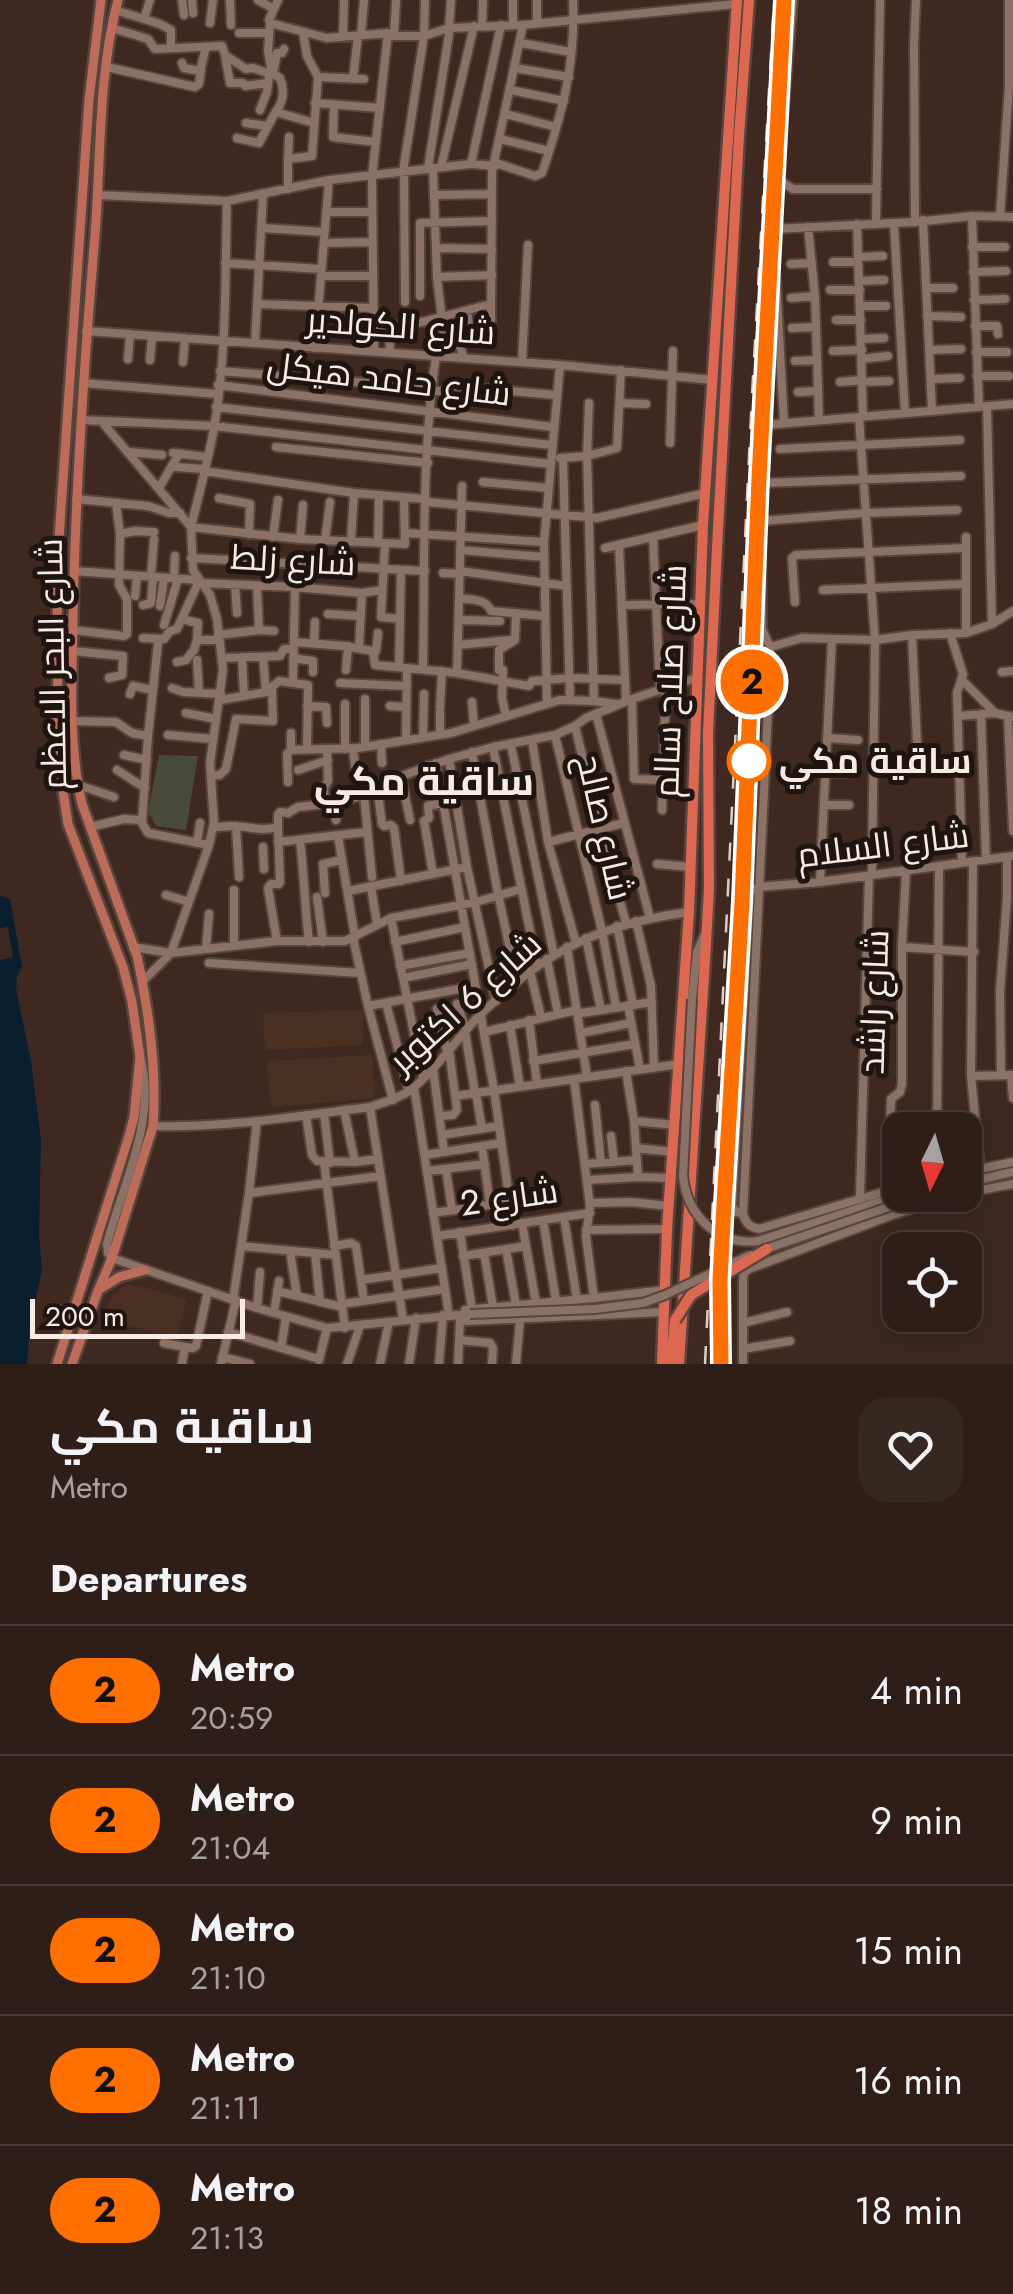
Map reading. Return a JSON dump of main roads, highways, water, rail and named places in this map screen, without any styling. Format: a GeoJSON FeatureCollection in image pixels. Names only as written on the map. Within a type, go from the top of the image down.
{"type":"FeatureCollection","features":[{"type":"Feature","properties":{"kind":"highway","name":"شارع صلاح سالم"},"geometry":{"type":"LineString","coordinates":[[679,1364],[709,890],[708,746],[737,2]]}},
{"type":"Feature","properties":{"kind":"highway","name":"شارع صلاح سالم"},"geometry":{"type":"LineString","coordinates":[[662,1364],[667,1229],[689,912],[703,525],[713,380],[750,3]]}},
{"type":"Feature","properties":{"kind":"highway"},"geometry":{"type":"LineString","coordinates":[[707,476],[720,478]]}},
{"type":"Feature","properties":{"kind":"highway"},"geometry":{"type":"LineString","coordinates":[[695,744],[700,748],[708,746]]}},
{"type":"Feature","properties":{"kind":"highway"},"geometry":{"type":"LineString","coordinates":[[694,761],[700,756],[708,760]]}},
{"type":"Feature","properties":{"kind":"highway"},"geometry":{"type":"LineString","coordinates":[[690,888],[698,878],[705,881],[709,890]]}},
{"type":"Feature","properties":{"kind":"highway"},"geometry":{"type":"LineString","coordinates":[[669,1206],[689,1200]]}},
{"type":"Feature","properties":{"kind":"highway"},"geometry":{"type":"LineString","coordinates":[[669,1206],[688,1216]]}},
{"type":"Feature","properties":{"kind":"highway"},"geometry":{"type":"LineString","coordinates":[[671,1364],[675,1320],[686,1300],[763,1245]]}},
{"type":"Feature","properties":{"kind":"main road","name":"شارع البحر الاعظم"},"geometry":{"type":"LineString","coordinates":[[58,1364],[129,1136],[140,1057],[127,978],[68,824],[58,758],[57,568],[86,138],[101,0]]}},
{"type":"Feature","properties":{"kind":"main road","name":"شارع البحر الاعظم"},"geometry":{"type":"LineString","coordinates":[[72,1364],[112,1258],[153,1126],[152,1041],[142,982],[78,786],[74,720],[76,499],[86,331],[107,67],[117,5]]}},
{"type":"Feature","properties":{"kind":"main road"},"geometry":{"type":"LineString","coordinates":[[68,824],[88,822]]}},
{"type":"Feature","properties":{"kind":"main road"},"geometry":{"type":"LineString","coordinates":[[90,882],[90,862],[101,858]]}},
{"type":"Feature","properties":{"kind":"main road"},"geometry":{"type":"LineString","coordinates":[[98,1291],[120,1277],[144,1270]]}},
{"type":"Feature","properties":{"kind":"water"},"geometry":{"type":"Polygon","coordinates":[[[0,896],[10,899],[22,967],[16,990],[31,1061],[41,1140],[42,1270],[30,1325],[27,1364],[0,1364],[0,960],[13,957],[8,927],[0,928],[0,896]]]}},
{"type":"Feature","properties":{"kind":"railway"},"geometry":{"type":"LineString","coordinates":[[705,1364],[774,0]]}},
{"type":"Feature","properties":{"kind":"railway"},"geometry":{"type":"LineString","coordinates":[[738,960],[747,790]]}},
{"type":"Feature","properties":{"kind":"railway"},"geometry":{"type":"LineString","coordinates":[[729,1124],[733,1054]]}},
{"type":"Feature","properties":{"kind":"railway"},"geometry":{"type":"LineString","coordinates":[[720,1314],[721,1364]]}},
{"type":"Feature","properties":{"kind":"metro line","name":"2"},"geometry":{"type":"LineString","coordinates":[[721,1364],[720,1280],[742,902],[784,0]]}},
{"type":"Feature","properties":{"kind":"place","name":"ساقية مكي"},"geometry":{"type":"Point","coordinates":[749,761]}},
{"type":"Feature","properties":{"kind":"district","name":"ساقية مكي"},"geometry":{"type":"Point","coordinates":[424,781]}}]}
